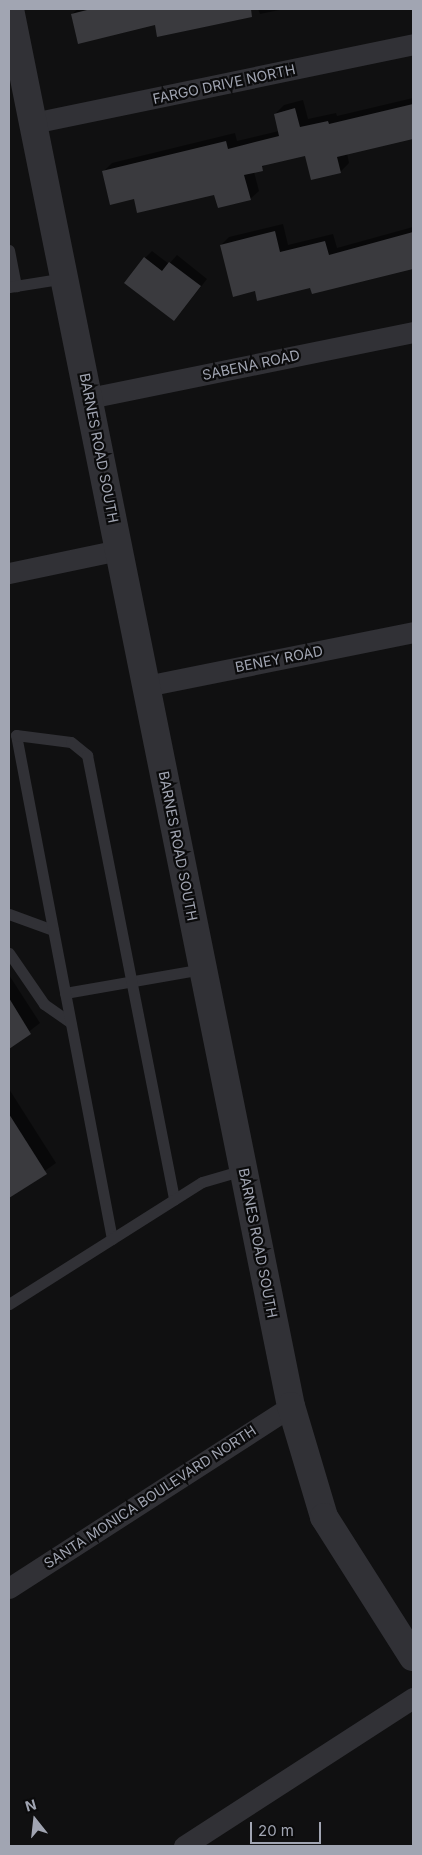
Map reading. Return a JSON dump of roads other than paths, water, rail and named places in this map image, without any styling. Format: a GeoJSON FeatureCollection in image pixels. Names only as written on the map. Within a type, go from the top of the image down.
{"type":"FeatureCollection","features":[{"type":"Feature","properties":{"kind":"street","name":"BARNES ROAD SOUTH"},"geometry":{"type":"LineString","coordinates":[[10,9],[290,1406],[324,1517],[413,1657]]}},
{"type":"Feature","properties":{"kind":"street","name":"FARGO DRIVE NORTH"},"geometry":{"type":"LineString","coordinates":[[34,123],[413,44]]}},
{"type":"Feature","properties":{"kind":"street","name":"SABENA ROAD"},"geometry":{"type":"LineString","coordinates":[[89,398],[413,332]]}},
{"type":"Feature","properties":{"kind":"street"},"geometry":{"type":"LineString","coordinates":[[9,573],[119,550]]}},
{"type":"Feature","properties":{"kind":"street","name":"BENEY ROAD"},"geometry":{"type":"LineString","coordinates":[[146,686],[413,632]]}},
{"type":"Feature","properties":{"kind":"street","name":"SANTA MONICA BOULEVARD NORTH"},"geometry":{"type":"LineString","coordinates":[[9,1588],[290,1406]]}},
{"type":"Feature","properties":{"kind":"street"},"geometry":{"type":"LineString","coordinates":[[184,1846],[413,1698]]}},
{"type":"Feature","properties":{"kind":"lane"},"geometry":{"type":"LineString","coordinates":[[9,250],[12,287],[64,278]]}},
{"type":"Feature","properties":{"kind":"lane"},"geometry":{"type":"LineString","coordinates":[[112,1239],[53,930],[12,733],[71,742],[87,755],[174,1200]]}},
{"type":"Feature","properties":{"kind":"lane"},"geometry":{"type":"LineString","coordinates":[[9,914],[53,930]]}},
{"type":"Feature","properties":{"kind":"lane"},"geometry":{"type":"LineString","coordinates":[[9,953],[44,1004],[70,1022]]}},
{"type":"Feature","properties":{"kind":"lane"},"geometry":{"type":"LineString","coordinates":[[65,993],[202,969]]}},
{"type":"Feature","properties":{"kind":"lane"},"geometry":{"type":"LineString","coordinates":[[9,1304],[202,1182],[243,1170]]}}]}
